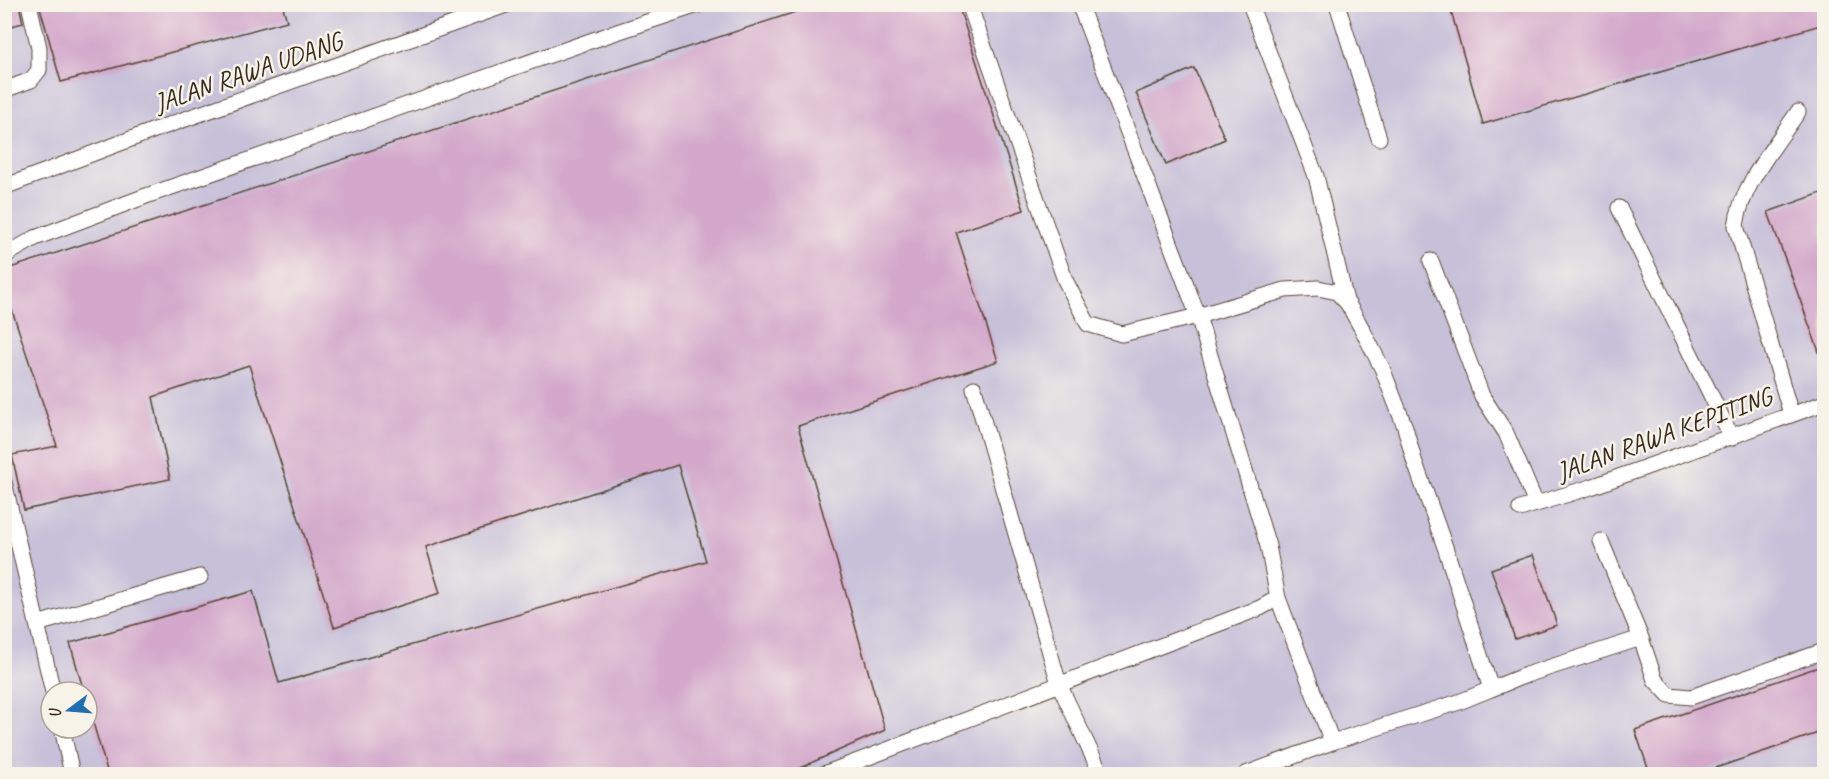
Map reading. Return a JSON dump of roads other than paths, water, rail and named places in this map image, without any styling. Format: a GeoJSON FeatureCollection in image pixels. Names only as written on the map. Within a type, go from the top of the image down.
{"type":"FeatureCollection","features":[{"type":"Feature","properties":{"kind":"lane"},"geometry":{"type":"LineString","coordinates":[[4,90],[31,80],[39,70],[39,48],[29,4]]}},
{"type":"Feature","properties":{"kind":"lane","name":"JALAN RAWA UDANG"},"geometry":{"type":"LineString","coordinates":[[4,187],[150,131],[508,4]]}},
{"type":"Feature","properties":{"kind":"lane"},"geometry":{"type":"LineString","coordinates":[[4,256],[35,238],[157,192],[701,4]]}},
{"type":"Feature","properties":{"kind":"lane"},"geometry":{"type":"LineString","coordinates":[[969,4],[1065,280],[1088,324],[1122,334],[1198,316],[1285,290],[1318,288],[1337,292],[1347,303],[1382,368],[1406,427],[1414,460],[1491,689]]}},
{"type":"Feature","properties":{"kind":"lane"},"geometry":{"type":"LineString","coordinates":[[1078,4],[1198,316],[1268,546],[1278,598],[1332,742]]}},
{"type":"Feature","properties":{"kind":"lane"},"geometry":{"type":"LineString","coordinates":[[1250,4],[1316,176],[1347,303]]}},
{"type":"Feature","properties":{"kind":"lane"},"geometry":{"type":"LineString","coordinates":[[1337,4],[1379,138]]}},
{"type":"Feature","properties":{"kind":"lane"},"geometry":{"type":"LineString","coordinates":[[1791,414],[1736,226],[1744,195],[1798,112]]}},
{"type":"Feature","properties":{"kind":"lane"},"geometry":{"type":"LineString","coordinates":[[1619,208],[1732,438]]}},
{"type":"Feature","properties":{"kind":"lane"},"geometry":{"type":"LineString","coordinates":[[1431,261],[1482,396],[1506,433],[1536,504]]}},
{"type":"Feature","properties":{"kind":"lane"},"geometry":{"type":"LineString","coordinates":[[974,388],[1059,684],[1101,774]]}},
{"type":"Feature","properties":{"kind":"lane","name":"JALAN RAWA KEPITING"},"geometry":{"type":"LineString","coordinates":[[1520,509],[1732,438],[1824,403]]}},
{"type":"Feature","properties":{"kind":"lane"},"geometry":{"type":"LineString","coordinates":[[4,482],[50,680]]}},
{"type":"Feature","properties":{"kind":"lane"},"geometry":{"type":"LineString","coordinates":[[1601,541],[1641,638],[1655,680],[1669,695],[1691,697],[1824,651]]}},
{"type":"Feature","properties":{"kind":"lane"},"geometry":{"type":"LineString","coordinates":[[38,624],[200,577]]}},
{"type":"Feature","properties":{"kind":"lane"},"geometry":{"type":"LineString","coordinates":[[824,774],[1260,608],[1278,598]]}},
{"type":"Feature","properties":{"kind":"lane"},"geometry":{"type":"LineString","coordinates":[[1246,774],[1332,742],[1459,702],[1543,669],[1641,638]]}},
{"type":"Feature","properties":{"kind":"lane"},"geometry":{"type":"LineString","coordinates":[[65,740],[72,774]]}}]}
